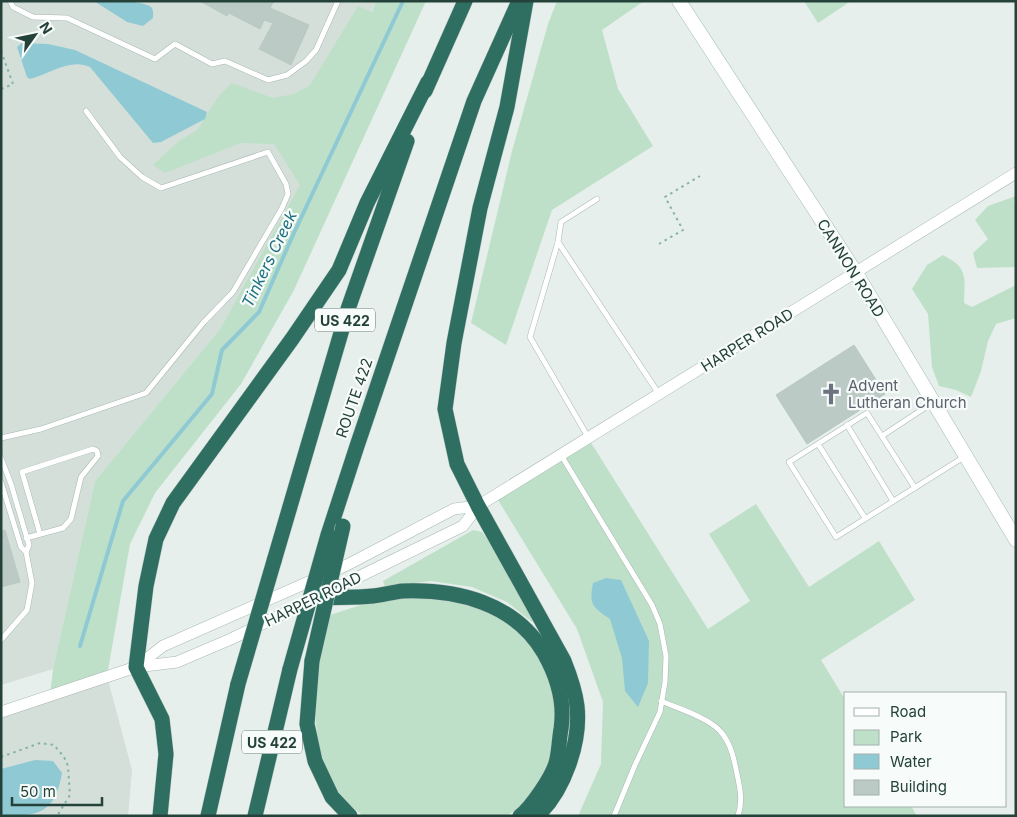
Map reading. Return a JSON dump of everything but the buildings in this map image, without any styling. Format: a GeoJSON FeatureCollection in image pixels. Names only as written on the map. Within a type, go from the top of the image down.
{"type":"FeatureCollection","features":[{"type":"Feature","properties":{"kind":"highway","name":"ROUTE 422"},"geometry":{"type":"LineString","coordinates":[[208,816],[238,684],[348,309],[428,82],[465,1]]}},
{"type":"Feature","properties":{"kind":"highway","name":"ROUTE 422"},"geometry":{"type":"LineString","coordinates":[[254,816],[290,669],[328,535],[474,101],[519,1]]}},
{"type":"Feature","properties":{"kind":"highway"},"geometry":{"type":"LineString","coordinates":[[526,1],[507,107],[480,208],[454,343],[445,409],[457,464],[478,506],[564,661],[574,686],[577,707],[576,729],[570,762],[560,786],[537,816]]}},
{"type":"Feature","properties":{"kind":"highway"},"geometry":{"type":"LineString","coordinates":[[160,816],[166,754],[162,719],[136,667],[146,586],[156,539],[173,503],[286,347],[339,270],[367,203],[428,82]]}},
{"type":"Feature","properties":{"kind":"highway"},"geometry":{"type":"LineString","coordinates":[[350,816],[332,797],[315,761],[307,724],[312,661],[343,526],[357,446]]}},
{"type":"Feature","properties":{"kind":"highway"},"geometry":{"type":"LineString","coordinates":[[316,598],[374,596],[400,591],[432,591],[474,599],[508,614],[526,628],[540,646],[553,669],[560,693],[562,724],[556,764],[542,790],[520,816]]}},
{"type":"Feature","properties":{"kind":"main road","name":"CANNON ROAD"},"geometry":{"type":"LineString","coordinates":[[679,1],[856,273],[932,403],[1016,540]]}},
{"type":"Feature","properties":{"kind":"street","name":"HARPER ROAD"},"geometry":{"type":"LineString","coordinates":[[1,712],[136,667],[177,662],[232,639],[463,526],[478,506],[1016,174]]}},
{"type":"Feature","properties":{"kind":"street","name":"HARPER ROAD"},"geometry":{"type":"LineString","coordinates":[[136,667],[163,646],[347,565],[454,509],[478,506]]}},
{"type":"Feature","properties":{"kind":"lane"},"geometry":{"type":"LineString","coordinates":[[10,1],[13,7],[33,17],[67,18],[155,59],[175,44],[212,64],[225,61],[268,80],[287,75],[306,61],[316,50],[338,1]]}},
{"type":"Feature","properties":{"kind":"lane"},"geometry":{"type":"LineString","coordinates":[[1,438],[41,428],[146,393],[203,324],[233,292],[282,208],[288,194],[286,184],[268,152],[161,188],[142,177],[120,157],[86,110]]}},
{"type":"Feature","properties":{"kind":"lane"},"geometry":{"type":"LineString","coordinates":[[588,438],[530,337],[558,242],[561,222],[597,199]]}},
{"type":"Feature","properties":{"kind":"lane"},"geometry":{"type":"LineString","coordinates":[[558,242],[659,394]]}},
{"type":"Feature","properties":{"kind":"lane"},"geometry":{"type":"LineString","coordinates":[[882,436],[932,403]]}},
{"type":"Feature","properties":{"kind":"lane"},"geometry":{"type":"LineString","coordinates":[[915,488],[867,413],[790,462],[836,536],[915,488],[965,456]]}},
{"type":"Feature","properties":{"kind":"lane"},"geometry":{"type":"LineString","coordinates":[[847,426],[894,501]]}},
{"type":"Feature","properties":{"kind":"lane"},"geometry":{"type":"LineString","coordinates":[[818,444],[866,518]]}},
{"type":"Feature","properties":{"kind":"lane"},"geometry":{"type":"LineString","coordinates":[[26,538],[63,528],[71,519],[82,477],[98,456],[97,451],[93,449],[22,472],[40,534]]}},
{"type":"Feature","properties":{"kind":"lane"},"geometry":{"type":"LineString","coordinates":[[561,455],[652,605],[660,624],[666,656],[665,682],[660,712],[614,816]]}},
{"type":"Feature","properties":{"kind":"lane"},"geometry":{"type":"LineString","coordinates":[[1,458],[11,484],[28,545],[26,552],[32,584],[27,610],[1,640]]}},
{"type":"Feature","properties":{"kind":"lane"},"geometry":{"type":"LineString","coordinates":[[1,482],[21,547],[26,552]]}},
{"type":"Feature","properties":{"kind":"lane"},"geometry":{"type":"LineString","coordinates":[[662,701],[699,717],[720,730],[734,755],[741,792],[738,816]]}},
{"type":"Feature","properties":{"kind":"path"},"geometry":{"type":"LineString","coordinates":[[1,51],[13,84],[1,89]]}},
{"type":"Feature","properties":{"kind":"path"},"geometry":{"type":"LineString","coordinates":[[659,244],[683,230],[664,197],[700,176]]}},
{"type":"Feature","properties":{"kind":"path"},"geometry":{"type":"LineString","coordinates":[[1,757],[40,743],[54,745],[64,757],[68,766],[70,795],[57,816]]}},
{"type":"Feature","properties":{"kind":"shaded area"},"geometry":{"type":"Polygon","coordinates":[[[1,1],[376,1],[298,191],[220,329],[95,481],[53,669],[1,685],[1,1]]]}},
{"type":"Feature","properties":{"kind":"shaded area"},"geometry":{"type":"Polygon","coordinates":[[[107,676],[132,770],[128,816],[1,816],[1,712],[107,676]]]}},
{"type":"Feature","properties":{"kind":"green space"},"geometry":{"type":"Polygon","coordinates":[[[376,1],[426,1],[294,290],[241,384],[155,493],[130,544],[107,676],[50,696],[53,669],[95,481],[220,329],[300,185],[274,144],[241,143],[165,173],[153,165],[179,141],[197,130],[218,97],[232,83],[273,98],[294,94],[310,85],[358,6],[372,12],[376,1]]]}},
{"type":"Feature","properties":{"kind":"green space"},"geometry":{"type":"Polygon","coordinates":[[[557,1],[644,1],[602,30],[618,89],[653,146],[552,210],[506,345],[471,323],[512,151],[548,24],[557,1]]]}},
{"type":"Feature","properties":{"kind":"green space"},"geometry":{"type":"Polygon","coordinates":[[[804,1],[851,1],[818,23],[804,1]]]}},
{"type":"Feature","properties":{"kind":"green space"},"geometry":{"type":"Polygon","coordinates":[[[1016,196],[1014,203],[1016,207],[1016,267],[977,268],[973,253],[988,239],[975,220],[988,206],[1016,196]]]}},
{"type":"Feature","properties":{"kind":"green space"},"geometry":{"type":"Polygon","coordinates":[[[943,255],[961,269],[965,286],[964,303],[972,307],[1016,285],[1016,318],[996,324],[988,341],[981,371],[971,397],[956,390],[939,386],[932,367],[928,314],[912,289],[927,265],[943,255]]]}},
{"type":"Feature","properties":{"kind":"green space"},"geometry":{"type":"Polygon","coordinates":[[[588,438],[708,629],[750,601],[709,534],[756,504],[809,587],[879,541],[915,600],[821,660],[844,698],[844,807],[912,807],[917,816],[578,816],[601,764],[603,702],[577,629],[495,495],[588,438]]]}},
{"type":"Feature","properties":{"kind":"green space"},"geometry":{"type":"Polygon","coordinates":[[[473,530],[482,532],[496,550],[536,618],[532,622],[507,602],[472,587],[431,581],[385,587],[383,581],[473,530]]]}},
{"type":"Feature","properties":{"kind":"green space"},"geometry":{"type":"Polygon","coordinates":[[[401,595],[434,596],[477,607],[506,618],[535,647],[549,672],[557,707],[550,764],[523,804],[507,816],[363,816],[342,799],[333,784],[321,753],[317,734],[316,714],[318,674],[330,615],[370,602],[401,595]]]}},
{"type":"Feature","properties":{"kind":"water"},"geometry":{"type":"Polygon","coordinates":[[[94,1],[140,3],[153,9],[153,18],[143,26],[127,22],[94,1]]]}},
{"type":"Feature","properties":{"kind":"water"},"geometry":{"type":"Polygon","coordinates":[[[22,43],[48,44],[75,50],[207,112],[205,119],[161,142],[153,143],[90,67],[75,64],[38,77],[30,79],[27,77],[17,47],[22,43]]]}},
{"type":"Feature","properties":{"kind":"water"},"geometry":{"type":"Polygon","coordinates":[[[606,578],[621,580],[649,641],[648,683],[638,707],[625,691],[622,658],[610,619],[596,608],[591,596],[593,583],[606,578]]]}},
{"type":"Feature","properties":{"kind":"water"},"geometry":{"type":"Polygon","coordinates":[[[35,760],[53,761],[62,773],[55,797],[43,810],[35,813],[1,816],[1,769],[35,760]]]}},
{"type":"Feature","properties":{"kind":"waterway","name":"Tinkers Creek"},"geometry":{"type":"LineString","coordinates":[[80,646],[123,501],[212,394],[222,350],[259,312],[403,1]]}},
{"type":"Feature","properties":{"kind":"place","name":"Advent Lutheran Church"},"geometry":{"type":"Point","coordinates":[831,394]}}]}
